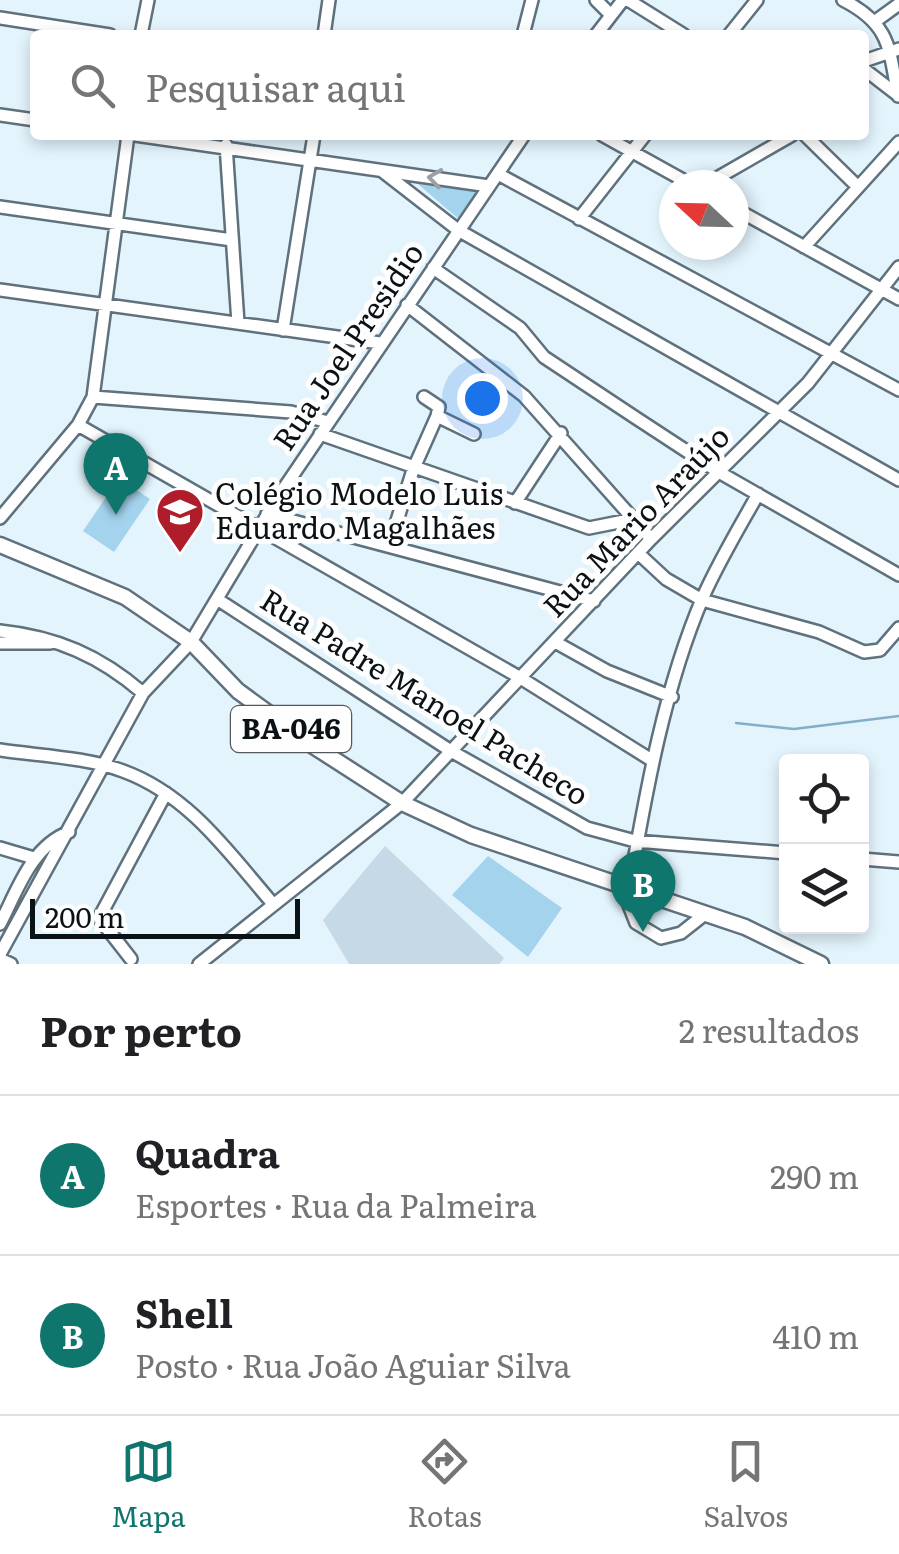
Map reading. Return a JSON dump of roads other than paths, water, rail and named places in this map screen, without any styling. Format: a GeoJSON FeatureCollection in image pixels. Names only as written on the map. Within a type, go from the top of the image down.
{"type":"FeatureCollection","features":[{"type":"Feature","properties":{"kind":"main road","name":"BA-046"},"geometry":{"type":"LineString","coordinates":[[0,544],[116,591],[191,642],[238,691],[402,802],[471,836],[705,914],[789,945],[821,964]]}},
{"type":"Feature","properties":{"kind":"street"},"geometry":{"type":"LineString","coordinates":[[142,30],[148,0]]}},
{"type":"Feature","properties":{"kind":"street"},"geometry":{"type":"LineString","coordinates":[[325,30],[329,0]]}},
{"type":"Feature","properties":{"kind":"street"},"geometry":{"type":"LineString","coordinates":[[524,30],[532,0]]}},
{"type":"Feature","properties":{"kind":"street"},"geometry":{"type":"LineString","coordinates":[[596,0],[611,15]]}},
{"type":"Feature","properties":{"kind":"street"},"geometry":{"type":"LineString","coordinates":[[600,30],[626,0],[676,30]]}},
{"type":"Feature","properties":{"kind":"street"},"geometry":{"type":"LineString","coordinates":[[733,30],[758,0]]}},
{"type":"Feature","properties":{"kind":"street"},"geometry":{"type":"LineString","coordinates":[[842,0],[877,20],[895,51],[899,96]]}},
{"type":"Feature","properties":{"kind":"street"},"geometry":{"type":"LineString","coordinates":[[877,20],[899,4]]}},
{"type":"Feature","properties":{"kind":"street"},"geometry":{"type":"LineString","coordinates":[[0,18],[78,30]]}},
{"type":"Feature","properties":{"kind":"street"},"geometry":{"type":"LineString","coordinates":[[869,59],[895,51]]}},
{"type":"Feature","properties":{"kind":"street"},"geometry":{"type":"LineString","coordinates":[[869,73],[899,96]]}},
{"type":"Feature","properties":{"kind":"street"},"geometry":{"type":"LineString","coordinates":[[0,115],[30,119]]}},
{"type":"Feature","properties":{"kind":"street"},"geometry":{"type":"LineString","coordinates":[[0,518],[78,425],[93,398],[131,140]]}},
{"type":"Feature","properties":{"kind":"street"},"geometry":{"type":"LineString","coordinates":[[179,140],[489,186]]}},
{"type":"Feature","properties":{"kind":"street"},"geometry":{"type":"LineString","coordinates":[[283,330],[313,140]]}},
{"type":"Feature","properties":{"kind":"street","name":"Rua Joel Presidio"},"geometry":{"type":"LineString","coordinates":[[0,956],[143,692],[191,642],[261,530],[267,514],[521,140]]}},
{"type":"Feature","properties":{"kind":"street"},"geometry":{"type":"LineString","coordinates":[[610,140],[664,170]]}},
{"type":"Feature","properties":{"kind":"street"},"geometry":{"type":"LineString","coordinates":[[579,219],[641,140]]}},
{"type":"Feature","properties":{"kind":"street"},"geometry":{"type":"LineString","coordinates":[[732,170],[783,140]]}},
{"type":"Feature","properties":{"kind":"street"},"geometry":{"type":"LineString","coordinates":[[809,140],[858,187]]}},
{"type":"Feature","properties":{"kind":"street"},"geometry":{"type":"LineString","coordinates":[[804,247],[899,142]]}},
{"type":"Feature","properties":{"kind":"street"},"geometry":{"type":"LineString","coordinates":[[226,145],[238,323]]}},
{"type":"Feature","properties":{"kind":"street"},"geometry":{"type":"LineString","coordinates":[[382,170],[458,230],[778,416],[899,480]]}},
{"type":"Feature","properties":{"kind":"street"},"geometry":{"type":"LineString","coordinates":[[498,174],[899,390]]}},
{"type":"Feature","properties":{"kind":"street"},"geometry":{"type":"LineString","coordinates":[[0,207],[232,240]]}},
{"type":"Feature","properties":{"kind":"street"},"geometry":{"type":"LineString","coordinates":[[749,216],[899,299]]}},
{"type":"Feature","properties":{"kind":"street","name":"Rua Mario Araújo"},"geometry":{"type":"LineString","coordinates":[[199,964],[402,802],[638,552],[717,471],[778,416],[833,355],[899,267]]}},
{"type":"Feature","properties":{"kind":"street"},"geometry":{"type":"LineString","coordinates":[[434,268],[520,328],[544,357],[717,471],[899,575]]}},
{"type":"Feature","properties":{"kind":"street"},"geometry":{"type":"LineString","coordinates":[[0,290],[380,343]]}},
{"type":"Feature","properties":{"kind":"street"},"geometry":{"type":"LineString","coordinates":[[407,305],[524,396],[561,433],[651,539]]}},
{"type":"Feature","properties":{"kind":"street"},"geometry":{"type":"LineString","coordinates":[[388,546],[439,408],[424,397]]}},
{"type":"Feature","properties":{"kind":"street"},"geometry":{"type":"LineString","coordinates":[[93,398],[291,412],[328,422]]}},
{"type":"Feature","properties":{"kind":"street"},"geometry":{"type":"LineString","coordinates":[[437,416],[474,434]]}},
{"type":"Feature","properties":{"kind":"street"},"geometry":{"type":"LineString","coordinates":[[78,425],[519,677],[653,761]]}},
{"type":"Feature","properties":{"kind":"street"},"geometry":{"type":"LineString","coordinates":[[515,504],[561,433]]}},
{"type":"Feature","properties":{"kind":"street"},"geometry":{"type":"LineString","coordinates":[[320,434],[413,470],[589,528],[634,519]]}},
{"type":"Feature","properties":{"kind":"street"},"geometry":{"type":"LineString","coordinates":[[705,914],[681,933],[661,938],[636,923],[626,888],[653,761],[702,600],[758,494]]}},
{"type":"Feature","properties":{"kind":"street"},"geometry":{"type":"LineString","coordinates":[[267,514],[594,600]]}},
{"type":"Feature","properties":{"kind":"street"},"geometry":{"type":"LineString","coordinates":[[638,552],[666,580],[702,600],[819,632],[864,652],[880,650],[899,628]]}},
{"type":"Feature","properties":{"kind":"street","name":"Rua Padre Manoel Pacheco"},"geometry":{"type":"LineString","coordinates":[[217,600],[450,751],[587,828],[635,841],[779,852]]}},
{"type":"Feature","properties":{"kind":"street"},"geometry":{"type":"LineString","coordinates":[[0,631],[56,642],[96,656],[143,692]]}},
{"type":"Feature","properties":{"kind":"street"},"geometry":{"type":"LineString","coordinates":[[0,642],[56,642]]}},
{"type":"Feature","properties":{"kind":"street"},"geometry":{"type":"LineString","coordinates":[[555,642],[608,670],[672,696]]}},
{"type":"Feature","properties":{"kind":"street"},"geometry":{"type":"LineString","coordinates":[[0,750],[104,765],[166,793],[198,818],[272,904]]}},
{"type":"Feature","properties":{"kind":"street"},"geometry":{"type":"LineString","coordinates":[[132,958],[100,924],[100,914],[166,793]]}},
{"type":"Feature","properties":{"kind":"street"},"geometry":{"type":"LineString","coordinates":[[0,924],[34,858],[47,842],[69,832]]}},
{"type":"Feature","properties":{"kind":"street"},"geometry":{"type":"LineString","coordinates":[[0,848],[34,858]]}},
{"type":"Feature","properties":{"kind":"street"},"geometry":{"type":"LineString","coordinates":[[869,860],[899,862]]}},
{"type":"Feature","properties":{"kind":"street"},"geometry":{"type":"LineString","coordinates":[[0,956],[11,964]]}},
{"type":"Feature","properties":{"kind":"waterway"},"geometry":{"type":"LineString","coordinates":[[736,723],[794,729],[899,716]]}},
{"type":"Feature","properties":{"kind":"place","name":"Quadra"},"geometry":{"type":"Point","coordinates":[116,515]}},
{"type":"Feature","properties":{"kind":"place","name":"Colégio Modelo Luis Eduardo Magalhães"},"geometry":{"type":"Point","coordinates":[180,554]}},
{"type":"Feature","properties":{"kind":"place","name":"Shell"},"geometry":{"type":"Point","coordinates":[643,932]}}]}
